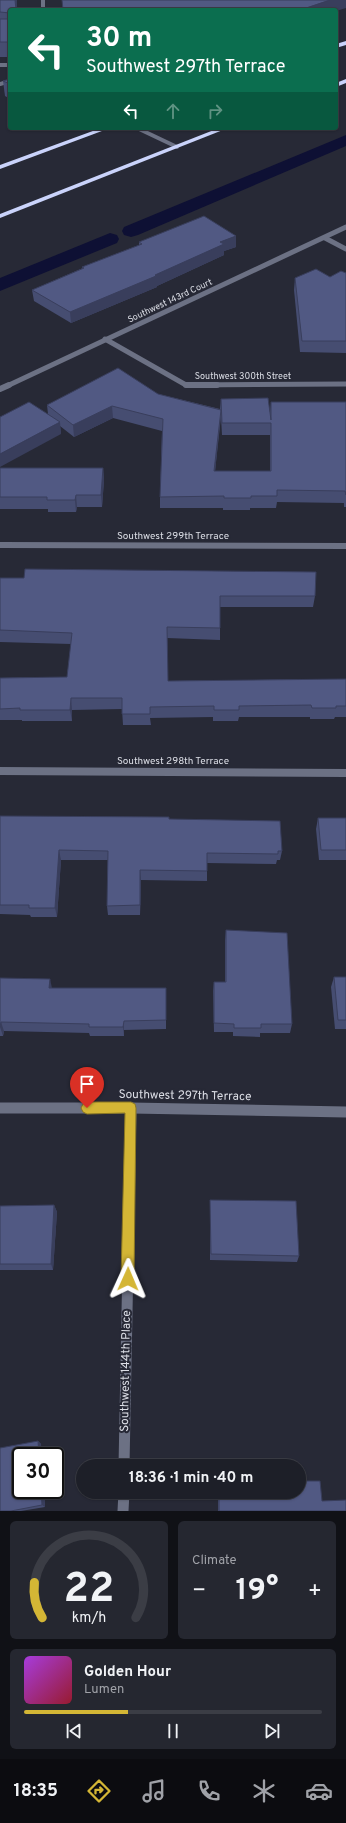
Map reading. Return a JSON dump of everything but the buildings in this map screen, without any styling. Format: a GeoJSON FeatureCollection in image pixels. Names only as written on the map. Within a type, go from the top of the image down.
{"type":"FeatureCollection","features":[{"type":"Feature","properties":{"kind":"highway"},"geometry":{"type":"LineString","coordinates":[[0,167],[102,130]]}},
{"type":"Feature","properties":{"kind":"highway"},"geometry":{"type":"LineString","coordinates":[[0,216],[220,130]]}},
{"type":"Feature","properties":{"kind":"street"},"geometry":{"type":"LineString","coordinates":[[141,130],[177,147]]}},
{"type":"Feature","properties":{"kind":"street","name":"Southwest 143rd Court"},"geometry":{"type":"LineString","coordinates":[[0,389],[346,227]]}},
{"type":"Feature","properties":{"kind":"street"},"geometry":{"type":"LineString","coordinates":[[325,238],[346,249]]}},
{"type":"Feature","properties":{"kind":"street","name":"Southwest 300th Street"},"geometry":{"type":"LineString","coordinates":[[105,339],[186,385],[346,384]]}},
{"type":"Feature","properties":{"kind":"street","name":"Southwest 299th Terrace"},"geometry":{"type":"LineString","coordinates":[[0,545],[346,546]]}},
{"type":"Feature","properties":{"kind":"street","name":"Southwest 298th Terrace"},"geometry":{"type":"LineString","coordinates":[[0,771],[346,773]]}},
{"type":"Feature","properties":{"kind":"street","name":"Southwest 297th Terrace"},"geometry":{"type":"LineString","coordinates":[[0,1108],[131,1108],[346,1112]]}},
{"type":"Feature","properties":{"kind":"street","name":"Southwest 144th Place"},"geometry":{"type":"LineString","coordinates":[[124,1459],[131,1108]]}},
{"type":"Feature","properties":{"kind":"street"},"geometry":{"type":"LineString","coordinates":[[123,1511],[124,1499]]}},
{"type":"Feature","properties":{"kind":"waterway"},"geometry":{"type":"LineString","coordinates":[[131,231],[346,140]]}},
{"type":"Feature","properties":{"kind":"waterway"},"geometry":{"type":"LineString","coordinates":[[0,285],[110,239]]}},
{"type":"Feature","properties":{"kind":"route"},"geometry":{"type":"LineString","coordinates":[[87,1108],[131,1108],[128,1279]]}}]}
